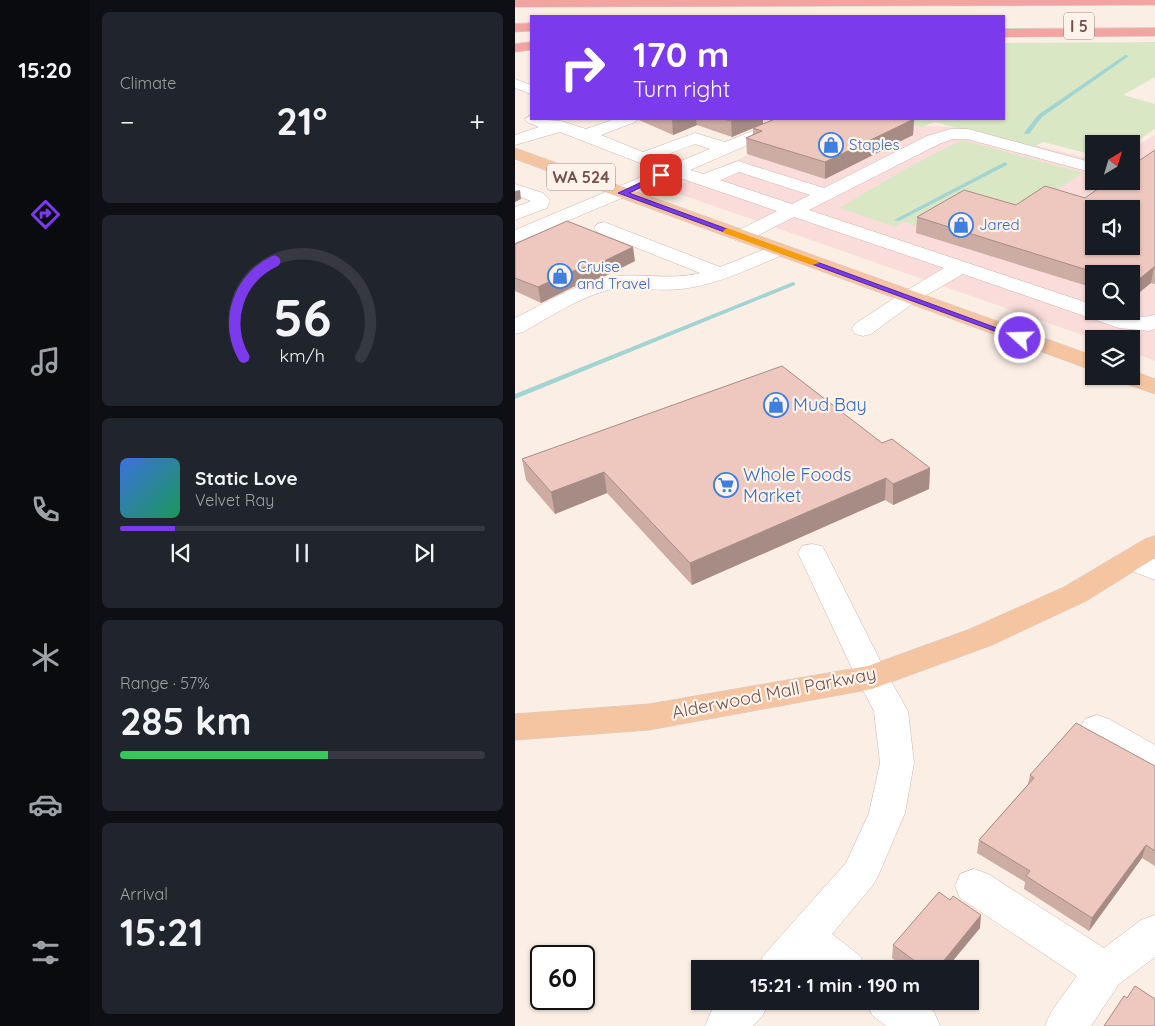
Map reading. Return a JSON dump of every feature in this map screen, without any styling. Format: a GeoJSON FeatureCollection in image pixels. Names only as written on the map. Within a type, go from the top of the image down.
{"type":"FeatureCollection","features":[{"type":"Feature","properties":{"kind":"highway","name":"I 5"},"geometry":{"type":"LineString","coordinates":[[515,3],[1155,1]]}},
{"type":"Feature","properties":{"kind":"highway"},"geometry":{"type":"LineString","coordinates":[[631,15],[637,3]]}},
{"type":"Feature","properties":{"kind":"highway","name":"I 5"},"geometry":{"type":"LineString","coordinates":[[1005,26],[1155,25]]}},
{"type":"Feature","properties":{"kind":"highway"},"geometry":{"type":"LineString","coordinates":[[515,27],[530,27]]}},
{"type":"Feature","properties":{"kind":"highway"},"geometry":{"type":"LineString","coordinates":[[1005,33],[1155,32]]}},
{"type":"Feature","properties":{"kind":"highway"},"geometry":{"type":"LineString","coordinates":[[515,48],[530,46]]}},
{"type":"Feature","properties":{"kind":"main road","name":"WA 524"},"geometry":{"type":"LineString","coordinates":[[515,153],[1085,361]]}},
{"type":"Feature","properties":{"kind":"main road"},"geometry":{"type":"LineString","coordinates":[[1140,381],[1155,387]]}},
{"type":"Feature","properties":{"kind":"main road","name":"Alderwood Mall Parkway"},"geometry":{"type":"LineString","coordinates":[[515,727],[649,717],[872,677],[981,636],[1075,594],[1147,558]]}},
{"type":"Feature","properties":{"kind":"street"},"geometry":{"type":"LineString","coordinates":[[515,83],[530,90]]}},
{"type":"Feature","properties":{"kind":"street"},"geometry":{"type":"LineString","coordinates":[[535,120],[559,127],[583,127],[623,120]]}},
{"type":"Feature","properties":{"kind":"street"},"geometry":{"type":"LineString","coordinates":[[515,237],[782,124],[768,120]]}},
{"type":"Feature","properties":{"kind":"street"},"geometry":{"type":"LineString","coordinates":[[515,140],[559,127]]}},
{"type":"Feature","properties":{"kind":"street"},"geometry":{"type":"LineString","coordinates":[[583,127],[643,158],[673,170],[1127,323],[1149,324],[1155,322]]}},
{"type":"Feature","properties":{"kind":"street"},"geometry":{"type":"LineString","coordinates":[[742,236],[933,140],[951,134],[969,134],[1085,166]]}},
{"type":"Feature","properties":{"kind":"street"},"geometry":{"type":"LineString","coordinates":[[643,158],[695,138],[725,148]]}},
{"type":"Feature","properties":{"kind":"street"},"geometry":{"type":"LineString","coordinates":[[705,180],[738,166],[826,194]]}},
{"type":"Feature","properties":{"kind":"street"},"geometry":{"type":"LineString","coordinates":[[515,189],[537,197],[541,201],[540,204],[515,214]]}},
{"type":"Feature","properties":{"kind":"street"},"geometry":{"type":"LineString","coordinates":[[604,228],[719,274]]}},
{"type":"Feature","properties":{"kind":"street"},"geometry":{"type":"LineString","coordinates":[[515,327],[581,294],[602,286],[631,283],[678,284],[719,274],[778,250]]}},
{"type":"Feature","properties":{"kind":"street"},"geometry":{"type":"LineString","coordinates":[[863,329],[909,297],[961,267]]}},
{"type":"Feature","properties":{"kind":"street"},"geometry":{"type":"LineString","coordinates":[[785,960],[861,874],[887,813],[897,763],[891,711],[872,677],[812,553]]}},
{"type":"Feature","properties":{"kind":"street"},"geometry":{"type":"LineString","coordinates":[[1097,728],[1155,760]]}},
{"type":"Feature","properties":{"kind":"street"},"geometry":{"type":"LineString","coordinates":[[974,886],[1105,971]]}},
{"type":"Feature","properties":{"kind":"street"},"geometry":{"type":"LineString","coordinates":[[1065,1026],[1105,971],[1155,933]]}},
{"type":"Feature","properties":{"kind":"street"},"geometry":{"type":"LineString","coordinates":[[805,937],[834,960]]}},
{"type":"Feature","properties":{"kind":"street"},"geometry":{"type":"LineString","coordinates":[[726,1026],[740,1010]]}},
{"type":"Feature","properties":{"kind":"street"},"geometry":{"type":"LineString","coordinates":[[899,1010],[919,1026]]}},
{"type":"Feature","properties":{"kind":"shaded area"},"geometry":{"type":"Polygon","coordinates":[[[828,120],[900,120],[923,126],[964,127],[1085,158],[1085,190],[1140,190],[1140,144],[1155,135],[1155,361],[1140,355],[1140,330],[1085,330],[1085,336],[668,190],[828,120]]]}},
{"type":"Feature","properties":{"kind":"green space"},"geometry":{"type":"Polygon","coordinates":[[[1155,42],[1155,77],[1123,95],[1155,104],[1155,129],[1140,139],[1140,135],[1085,135],[1085,153],[1043,142],[1032,148],[935,122],[922,127],[896,120],[1005,120],[1005,43],[1155,42]]]}},
{"type":"Feature","properties":{"kind":"green space"},"geometry":{"type":"Polygon","coordinates":[[[962,140],[1083,173],[1013,218],[919,227],[904,222],[895,227],[839,208],[909,167],[962,140]]]}},
{"type":"Feature","properties":{"kind":"building"},"geometry":{"type":"Polygon","coordinates":[[[773,120],[912,120],[825,162],[746,138],[762,131],[753,128],[773,120]]]}},
{"type":"Feature","properties":{"kind":"building"},"geometry":{"type":"Polygon","coordinates":[[[1155,150],[1155,267],[1140,278],[1140,265],[1085,265],[1085,269],[917,217],[964,190],[1016,205],[1045,186],[1085,198],[1096,190],[1140,190],[1140,160],[1155,150]]]}},
{"type":"Feature","properties":{"kind":"building"},"geometry":{"type":"Polygon","coordinates":[[[567,221],[633,247],[602,262],[570,272],[538,287],[515,278],[515,244],[567,221]]]}},
{"type":"Feature","properties":{"kind":"building","name":"Whole Foods Market"},"geometry":{"type":"Polygon","coordinates":[[[782,366],[882,443],[892,439],[930,468],[893,484],[886,478],[690,563],[604,472],[551,492],[522,459],[782,366]]]}},
{"type":"Feature","properties":{"kind":"building"},"geometry":{"type":"Polygon","coordinates":[[[1076,723],[1155,766],[1155,851],[1146,845],[1092,918],[1026,876],[1030,871],[979,840],[1034,778],[1030,775],[1076,723]]]}},
{"type":"Feature","properties":{"kind":"building"},"geometry":{"type":"Polygon","coordinates":[[[939,892],[950,900],[953,896],[981,915],[944,960],[914,960],[893,945],[939,892]]]}},
{"type":"Feature","properties":{"kind":"building"},"geometry":{"type":"Polygon","coordinates":[[[1135,986],[1155,999],[1155,1026],[1104,1026],[1124,996],[1127,998],[1135,986]]]}},
{"type":"Feature","properties":{"kind":"waterway"},"geometry":{"type":"LineString","coordinates":[[1027,133],[1040,116],[1127,56]]}},
{"type":"Feature","properties":{"kind":"waterway"},"geometry":{"type":"LineString","coordinates":[[897,220],[1005,164]]}},
{"type":"Feature","properties":{"kind":"waterway"},"geometry":{"type":"LineString","coordinates":[[515,397],[793,284]]}},
{"type":"Feature","properties":{"kind":"slow traffic"},"geometry":{"type":"LineString","coordinates":[[727,231],[815,263]]}},
{"type":"Feature","properties":{"kind":"place","name":"Staples"},"geometry":{"type":"Point","coordinates":[831,145]}},
{"type":"Feature","properties":{"kind":"place","name":"Jared"},"geometry":{"type":"Point","coordinates":[961,225]}},
{"type":"Feature","properties":{"kind":"place","name":"Cruise and Travel"},"geometry":{"type":"Point","coordinates":[560,276]}},
{"type":"Feature","properties":{"kind":"place","name":"Mud Bay"},"geometry":{"type":"Point","coordinates":[776,405]}},
{"type":"Feature","properties":{"kind":"place","name":"Whole Foods Market"},"geometry":{"type":"Point","coordinates":[726,485]}},
{"type":"Feature","properties":{"kind":"route"},"geometry":{"type":"LineString","coordinates":[[661,175],[622,193],[1020,338]]}}]}
